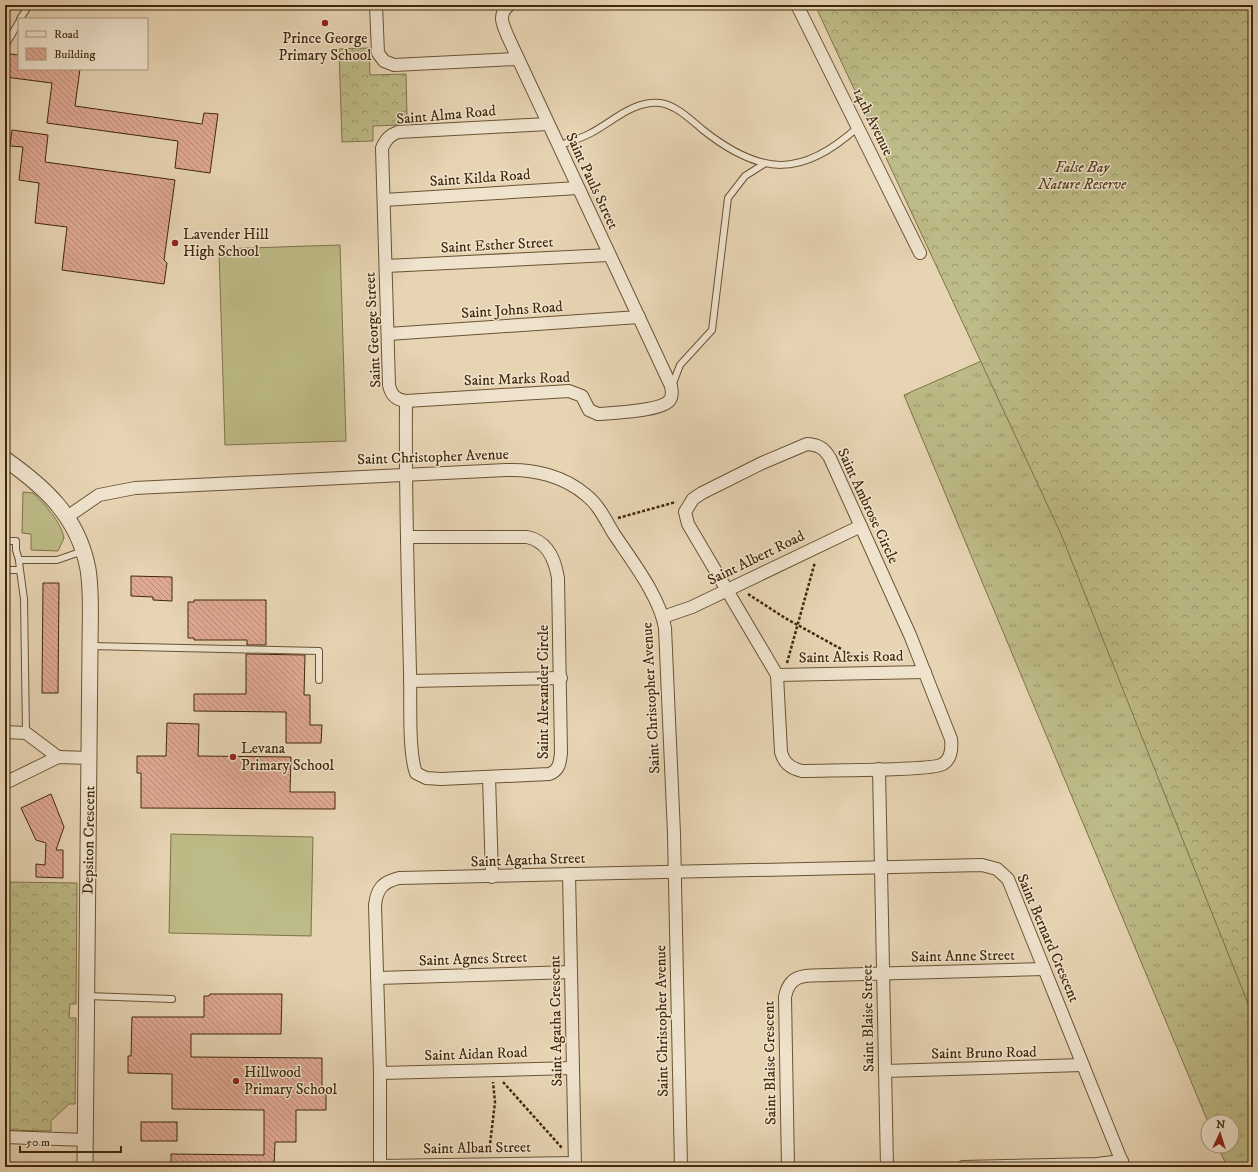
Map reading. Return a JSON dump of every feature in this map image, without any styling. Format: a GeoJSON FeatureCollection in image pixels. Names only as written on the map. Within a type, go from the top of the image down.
{"type":"FeatureCollection","features":[{"type":"Feature","properties":{"kind":"street"},"geometry":{"type":"LineString","coordinates":[[376,5],[378,53],[384,61],[394,65],[517,59]]}},
{"type":"Feature","properties":{"kind":"street","name":"Saint Pauls Street"},"geometry":{"type":"LineString","coordinates":[[509,5],[503,10],[502,22],[517,59],[639,317]]}},
{"type":"Feature","properties":{"kind":"street","name":"14th Avenue"},"geometry":{"type":"LineString","coordinates":[[798,5],[920,253]]}},
{"type":"Feature","properties":{"kind":"street","name":"Saint Alma Road"},"geometry":{"type":"LineString","coordinates":[[384,200],[382,148],[385,141],[391,135],[398,132],[548,124]]}},
{"type":"Feature","properties":{"kind":"street","name":"Saint Kilda Road"},"geometry":{"type":"LineString","coordinates":[[384,200],[578,188]]}},
{"type":"Feature","properties":{"kind":"street","name":"Saint George Street"},"geometry":{"type":"LineString","coordinates":[[384,200],[390,390],[396,398],[406,401]]}},
{"type":"Feature","properties":{"kind":"street","name":"Saint Esther Street"},"geometry":{"type":"LineString","coordinates":[[386,266],[609,255]]}},
{"type":"Feature","properties":{"kind":"street"},"geometry":{"type":"LineString","coordinates":[[639,317],[671,386]]}},
{"type":"Feature","properties":{"kind":"street","name":"Saint Johns Road"},"geometry":{"type":"LineString","coordinates":[[388,334],[639,317]]}},
{"type":"Feature","properties":{"kind":"street","name":"Saint Marks Road"},"geometry":{"type":"LineString","coordinates":[[406,401],[569,391],[582,396],[589,410],[598,414],[664,405],[671,397],[671,386]]}},
{"type":"Feature","properties":{"kind":"street"},"geometry":{"type":"LineString","coordinates":[[405,473],[406,401]]}},
{"type":"Feature","properties":{"kind":"street","name":"Saint Ambrose Circle"},"geometry":{"type":"LineString","coordinates":[[808,444],[817,445],[824,449],[830,458],[861,526],[925,672],[951,739],[952,747],[947,760],[938,766],[879,769],[802,770],[794,769],[787,764],[781,752],[780,675],[686,518],[685,512],[687,506],[693,500],[709,490],[793,449],[808,444]]}},
{"type":"Feature","properties":{"kind":"street","name":"Depsiton Crescent"},"geometry":{"type":"LineString","coordinates":[[5,459],[38,483],[55,501],[67,517],[83,551],[88,570],[90,594],[90,758],[85,1167]]}},
{"type":"Feature","properties":{"kind":"street","name":"Saint Christopher Avenue"},"geometry":{"type":"LineString","coordinates":[[67,517],[100,495],[122,489],[405,473],[526,469],[536,471],[564,482],[586,494],[595,504],[648,587],[663,617],[666,635],[674,873],[681,1167]]}},
{"type":"Feature","properties":{"kind":"street","name":"Saint Alexander Circle"},"geometry":{"type":"LineString","coordinates":[[405,473],[410,681],[413,759],[416,773],[426,778],[441,780],[549,774],[558,769],[561,754],[561,678],[556,567],[547,549],[540,542],[527,536],[407,537]]}},
{"type":"Feature","properties":{"kind":"street","name":"Saint Albert Road"},"geometry":{"type":"LineString","coordinates":[[663,617],[728,590],[861,526]]}},
{"type":"Feature","properties":{"kind":"street","name":"Saint Alexis Road"},"geometry":{"type":"LineString","coordinates":[[780,675],[925,672]]}},
{"type":"Feature","properties":{"kind":"street"},"geometry":{"type":"LineString","coordinates":[[410,681],[561,678]]}},
{"type":"Feature","properties":{"kind":"street"},"geometry":{"type":"LineString","coordinates":[[5,732],[26,733],[58,757]]}},
{"type":"Feature","properties":{"kind":"street"},"geometry":{"type":"LineString","coordinates":[[5,783],[58,757],[90,758]]}},
{"type":"Feature","properties":{"kind":"street"},"geometry":{"type":"LineString","coordinates":[[879,769],[880,868]]}},
{"type":"Feature","properties":{"kind":"street"},"geometry":{"type":"LineString","coordinates":[[488,777],[492,877]]}},
{"type":"Feature","properties":{"kind":"street","name":"Saint Bernard Crescent"},"geometry":{"type":"LineString","coordinates":[[674,873],[982,865],[998,869],[1008,879],[1123,1164]]}},
{"type":"Feature","properties":{"kind":"street","name":"Saint Blaise Street"},"geometry":{"type":"LineString","coordinates":[[880,868],[887,1167]]}},
{"type":"Feature","properties":{"kind":"street","name":"Saint Agatha Street"},"geometry":{"type":"LineString","coordinates":[[377,978],[375,905],[376,895],[384,883],[399,878],[674,873]]}},
{"type":"Feature","properties":{"kind":"street","name":"Saint Agatha Crescent"},"geometry":{"type":"LineString","coordinates":[[568,874],[575,1165]]}},
{"type":"Feature","properties":{"kind":"street","name":"Saint Anne Street"},"geometry":{"type":"LineString","coordinates":[[883,974],[1044,969]]}},
{"type":"Feature","properties":{"kind":"street","name":"Saint Agnes Street"},"geometry":{"type":"LineString","coordinates":[[377,978],[571,972]]}},
{"type":"Feature","properties":{"kind":"street","name":"Saint Blaise Crescent"},"geometry":{"type":"LineString","coordinates":[[788,1167],[784,997],[788,985],[798,977],[806,976],[883,974]]}},
{"type":"Feature","properties":{"kind":"street"},"geometry":{"type":"LineString","coordinates":[[377,978],[380,1073],[380,1166]]}},
{"type":"Feature","properties":{"kind":"street","name":"Saint Bruno Road"},"geometry":{"type":"LineString","coordinates":[[885,1071],[1083,1065]]}},
{"type":"Feature","properties":{"kind":"street","name":"Saint Aidan Road"},"geometry":{"type":"LineString","coordinates":[[380,1073],[573,1068]]}},
{"type":"Feature","properties":{"kind":"street"},"geometry":{"type":"LineString","coordinates":[[5,1137],[86,1140]]}},
{"type":"Feature","properties":{"kind":"street","name":"Saint Alban Street"},"geometry":{"type":"LineString","coordinates":[[380,1166],[489,1164],[575,1165]]}},
{"type":"Feature","properties":{"kind":"street"},"geometry":{"type":"LineString","coordinates":[[963,1167],[1123,1164]]}},
{"type":"Feature","properties":{"kind":"lane"},"geometry":{"type":"LineString","coordinates":[[21,18],[29,5]]}},
{"type":"Feature","properties":{"kind":"lane"},"geometry":{"type":"LineString","coordinates":[[5,46],[18,24]]}},
{"type":"Feature","properties":{"kind":"lane"},"geometry":{"type":"LineString","coordinates":[[558,146],[589,134],[629,109],[651,103],[662,103],[672,107],[722,144],[742,156],[764,164],[787,166],[802,162],[839,145],[858,128]]}},
{"type":"Feature","properties":{"kind":"lane"},"geometry":{"type":"LineString","coordinates":[[671,386],[680,365],[712,330],[728,198],[746,176],[764,164]]}},
{"type":"Feature","properties":{"kind":"lane"},"geometry":{"type":"LineString","coordinates":[[5,541],[16,541],[16,550],[20,560],[24,599],[26,733]]}},
{"type":"Feature","properties":{"kind":"lane"},"geometry":{"type":"LineString","coordinates":[[20,560],[57,560],[83,551]]}},
{"type":"Feature","properties":{"kind":"lane"},"geometry":{"type":"LineString","coordinates":[[5,570],[20,570]]}},
{"type":"Feature","properties":{"kind":"lane"},"geometry":{"type":"LineString","coordinates":[[90,646],[319,651],[319,680]]}},
{"type":"Feature","properties":{"kind":"lane"},"geometry":{"type":"LineString","coordinates":[[87,996],[172,999]]}},
{"type":"Feature","properties":{"kind":"path"},"geometry":{"type":"LineString","coordinates":[[607,523],[622,516],[664,504],[693,500]]}},
{"type":"Feature","properties":{"kind":"path"},"geometry":{"type":"LineString","coordinates":[[780,675],[798,625],[819,546]]}},
{"type":"Feature","properties":{"kind":"path"},"geometry":{"type":"LineString","coordinates":[[740,584],[744,592],[870,666],[874,672]]}},
{"type":"Feature","properties":{"kind":"path"},"geometry":{"type":"LineString","coordinates":[[489,1164],[490,1140],[495,1102],[492,1070]]}},
{"type":"Feature","properties":{"kind":"path"},"geometry":{"type":"LineString","coordinates":[[492,1070],[575,1165]]}},
{"type":"Feature","properties":{"kind":"green space","name":"False Bay Nature Reserve"},"geometry":{"type":"Polygon","coordinates":[[[815,5],[1253,5],[1253,1016],[1061,534],[815,5]]]}},
{"type":"Feature","properties":{"kind":"green space"},"geometry":{"type":"Polygon","coordinates":[[[1253,5],[1253,1167],[1227,1167],[1221,1154],[1240,1154],[1240,1114],[1205,1114],[904,395],[1100,309],[1253,5]]]}},
{"type":"Feature","properties":{"kind":"green space"},"geometry":{"type":"Polygon","coordinates":[[[369,48],[370,75],[406,74],[407,116],[397,117],[397,125],[373,126],[373,141],[342,142],[339,49],[369,48]]]}},
{"type":"Feature","properties":{"kind":"green space"},"geometry":{"type":"Polygon","coordinates":[[[340,245],[346,441],[225,445],[219,249],[340,245]]]}},
{"type":"Feature","properties":{"kind":"green space"},"geometry":{"type":"Polygon","coordinates":[[[23,492],[33,493],[60,525],[64,538],[58,551],[31,550],[31,534],[22,533],[23,492]]]}},
{"type":"Feature","properties":{"kind":"green space"},"geometry":{"type":"Polygon","coordinates":[[[171,834],[313,837],[311,936],[169,933],[171,834]]]}},
{"type":"Feature","properties":{"kind":"green space"},"geometry":{"type":"Polygon","coordinates":[[[5,882],[77,883],[76,1004],[70,1004],[69,1018],[76,1018],[75,1104],[69,1104],[51,1121],[51,1131],[5,1130],[5,882]]]}},
{"type":"Feature","properties":{"kind":"building"},"geometry":{"type":"Polygon","coordinates":[[[10,54],[18,55],[18,70],[80,70],[75,106],[202,124],[204,113],[218,114],[210,173],[175,168],[178,141],[47,123],[52,83],[5,77],[5,69],[7,69],[10,54]]]}},
{"type":"Feature","properties":{"kind":"building"},"geometry":{"type":"Polygon","coordinates":[[[12,130],[48,135],[45,162],[175,180],[164,260],[167,263],[164,284],[62,270],[67,227],[35,223],[39,183],[19,180],[23,147],[10,146],[12,130]]]}},
{"type":"Feature","properties":{"kind":"building"},"geometry":{"type":"Polygon","coordinates":[[[131,576],[172,577],[172,601],[153,600],[153,597],[131,596],[131,576]]]}},
{"type":"Feature","properties":{"kind":"building"},"geometry":{"type":"Polygon","coordinates":[[[43,583],[59,583],[58,693],[42,693],[43,583]]]}},
{"type":"Feature","properties":{"kind":"building"},"geometry":{"type":"Polygon","coordinates":[[[194,600],[266,600],[266,645],[247,645],[247,640],[194,640],[194,638],[188,638],[188,602],[194,602],[194,600]]]}},
{"type":"Feature","properties":{"kind":"building"},"geometry":{"type":"Polygon","coordinates":[[[246,654],[305,655],[304,695],[310,695],[310,725],[322,725],[321,743],[286,743],[286,712],[194,711],[194,694],[246,694],[246,654]]]}},
{"type":"Feature","properties":{"kind":"building"},"geometry":{"type":"Polygon","coordinates":[[[167,723],[199,724],[198,756],[291,757],[290,792],[335,792],[335,809],[141,808],[141,773],[137,773],[137,756],[166,756],[167,723]]]}},
{"type":"Feature","properties":{"kind":"building"},"geometry":{"type":"Polygon","coordinates":[[[51,794],[64,827],[56,850],[63,850],[63,878],[36,877],[36,864],[45,865],[46,843],[36,840],[21,808],[51,794]]]}},
{"type":"Feature","properties":{"kind":"building"},"geometry":{"type":"Polygon","coordinates":[[[210,994],[282,994],[281,1034],[191,1034],[191,1057],[322,1058],[322,1093],[326,1093],[326,1110],[296,1110],[296,1142],[275,1142],[274,1167],[171,1167],[171,1154],[264,1155],[264,1110],[172,1109],[172,1074],[128,1073],[128,1056],[131,1056],[132,1017],[204,1017],[204,996],[209,996],[210,994]]]}},
{"type":"Feature","properties":{"kind":"building"},"geometry":{"type":"Polygon","coordinates":[[[141,1122],[177,1122],[177,1141],[141,1141],[141,1122]]]}},
{"type":"Feature","properties":{"kind":"place","name":"Prince George Primary School"},"geometry":{"type":"Point","coordinates":[325,23]}},
{"type":"Feature","properties":{"kind":"place","name":"Lavender Hill High School"},"geometry":{"type":"Point","coordinates":[175,243]}},
{"type":"Feature","properties":{"kind":"place","name":"Levana Primary School"},"geometry":{"type":"Point","coordinates":[233,757]}},
{"type":"Feature","properties":{"kind":"place","name":"Hillwood Primary School"},"geometry":{"type":"Point","coordinates":[236,1081]}}]}
